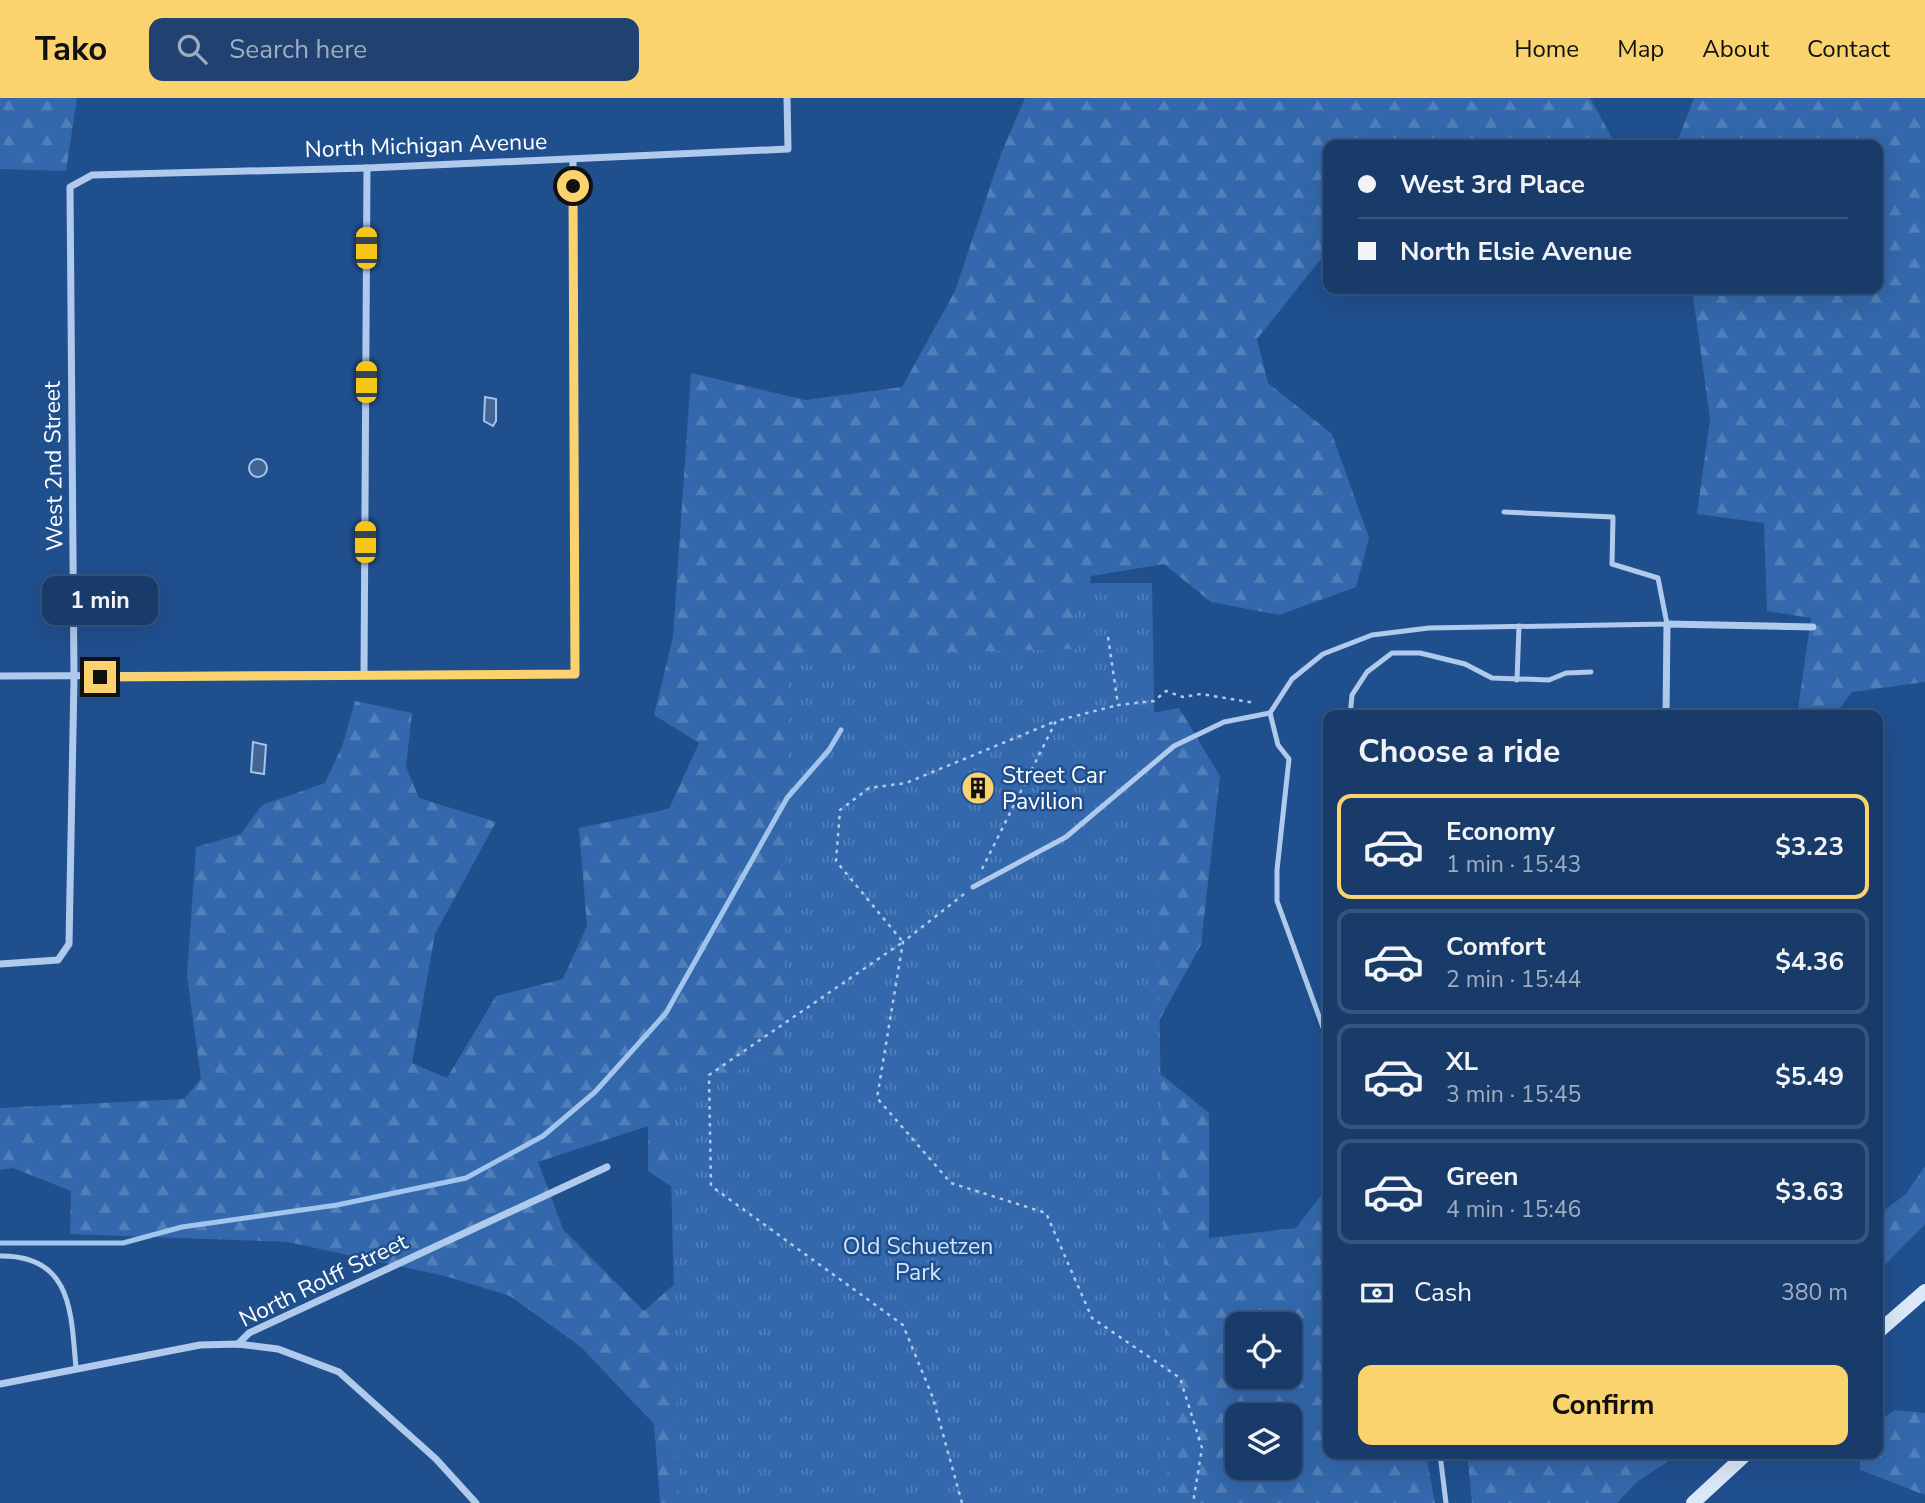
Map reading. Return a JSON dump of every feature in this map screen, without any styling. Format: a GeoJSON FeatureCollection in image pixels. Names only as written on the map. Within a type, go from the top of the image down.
{"type":"FeatureCollection","features":[{"type":"Feature","properties":{"kind":"street","name":"North Michigan Avenue"},"geometry":{"type":"LineString","coordinates":[[70,187],[92,175],[367,168],[788,149],[787,98]]}},
{"type":"Feature","properties":{"kind":"street"},"geometry":{"type":"LineString","coordinates":[[0,676],[74,678],[575,674],[573,159]]}},
{"type":"Feature","properties":{"kind":"street"},"geometry":{"type":"LineString","coordinates":[[364,676],[367,168]]}},
{"type":"Feature","properties":{"kind":"street","name":"West 2nd Street"},"geometry":{"type":"LineString","coordinates":[[0,964],[58,960],[69,944],[74,678],[70,187]]}},
{"type":"Feature","properties":{"kind":"street"},"geometry":{"type":"LineString","coordinates":[[1665,710],[1667,624],[1813,627]]}},
{"type":"Feature","properties":{"kind":"street","name":"North Rolff Street"},"geometry":{"type":"LineString","coordinates":[[0,1384],[200,1345],[238,1344],[249,1334],[607,1167]]}},
{"type":"Feature","properties":{"kind":"street"},"geometry":{"type":"LineString","coordinates":[[1883,1328],[1925,1290]]}},
{"type":"Feature","properties":{"kind":"street"},"geometry":{"type":"LineString","coordinates":[[238,1344],[278,1349],[340,1372],[436,1460],[476,1503]]}},
{"type":"Feature","properties":{"kind":"street"},"geometry":{"type":"LineString","coordinates":[[1693,1503],[1741,1459]]}},
{"type":"Feature","properties":{"kind":"lane"},"geometry":{"type":"LineString","coordinates":[[1323,1027],[1277,901],[1277,870],[1289,759],[1278,744],[1270,713],[1292,679],[1323,654],[1372,635],[1429,628],[1667,624],[1658,578],[1612,564],[1613,517],[1504,512]]}},
{"type":"Feature","properties":{"kind":"lane"},"geometry":{"type":"LineString","coordinates":[[1517,680],[1519,626]]}},
{"type":"Feature","properties":{"kind":"lane"},"geometry":{"type":"LineString","coordinates":[[1351,710],[1352,695],[1367,673],[1392,653],[1420,653],[1465,664],[1492,678],[1549,680],[1566,673],[1591,672]]}},
{"type":"Feature","properties":{"kind":"lane"},"geometry":{"type":"LineString","coordinates":[[973,887],[1066,837],[1174,746],[1224,722],[1270,713]]}},
{"type":"Feature","properties":{"kind":"lane"},"geometry":{"type":"LineString","coordinates":[[0,1256],[40,1263],[59,1278],[70,1307],[76,1368]]}},
{"type":"Feature","properties":{"kind":"lane"},"geometry":{"type":"LineString","coordinates":[[1441,1459],[1446,1503]]}},
{"type":"Feature","properties":{"kind":"path"},"geometry":{"type":"LineString","coordinates":[[1108,637],[1118,705]]}},
{"type":"Feature","properties":{"kind":"path"},"geometry":{"type":"LineString","coordinates":[[1194,1503],[1202,1448],[1180,1378],[1092,1318],[1046,1213],[951,1182],[877,1098],[903,942],[836,860],[840,810],[869,788],[906,783],[1056,720],[1118,705],[1154,701],[1166,691],[1183,697],[1201,694],[1274,706]]}},
{"type":"Feature","properties":{"kind":"path"},"geometry":{"type":"LineString","coordinates":[[962,1503],[933,1398],[903,1325],[711,1186],[709,1075],[903,942],[973,887],[1056,720]]}},
{"type":"Feature","properties":{"kind":"green space"},"geometry":{"type":"Polygon","coordinates":[[[0,98],[77,98],[66,171],[0,169],[0,98]]]}},
{"type":"Feature","properties":{"kind":"green space"},"geometry":{"type":"Polygon","coordinates":[[[1025,98],[1590,98],[1613,140],[1323,140],[1323,260],[1257,339],[1268,383],[1332,434],[1369,538],[1356,587],[1279,615],[1211,602],[1164,564],[1091,576],[1083,637],[1054,675],[1077,727],[1179,708],[1220,776],[1201,945],[1151,1035],[1142,1059],[1209,1113],[1209,1238],[1296,1228],[1323,1193],[1323,1459],[1427,1459],[1435,1503],[660,1503],[654,1424],[581,1347],[510,1296],[445,1276],[288,1242],[70,1234],[71,1191],[13,1168],[0,1170],[0,1108],[184,1099],[201,1079],[187,976],[196,847],[241,834],[262,805],[325,783],[343,744],[355,701],[412,713],[406,767],[419,798],[496,822],[435,934],[412,1063],[447,1078],[496,996],[563,979],[587,926],[579,828],[669,809],[699,743],[654,715],[673,637],[691,373],[805,400],[902,387],[955,291],[1001,154],[1025,98]],[[648,1126],[538,1162],[563,1229],[644,1311],[686,1274],[684,1195],[648,1171],[648,1126]]]}},
{"type":"Feature","properties":{"kind":"green space"},"geometry":{"type":"Polygon","coordinates":[[[1694,98],[1925,98],[1925,682],[1852,692],[1838,710],[1798,710],[1811,618],[1767,611],[1764,523],[1697,514],[1710,419],[1693,294],[1883,294],[1883,140],[1678,140],[1694,98]]]}},
{"type":"Feature","properties":{"kind":"green space","name":"Old Schuetzen Park"},"geometry":{"type":"Polygon","coordinates":[[[1075,583],[1152,583],[1168,1503],[679,1503],[669,1091],[784,1056],[788,656],[1075,649],[1075,583]]]}},
{"type":"Feature","properties":{"kind":"green space"},"geometry":{"type":"Polygon","coordinates":[[[1925,1166],[1925,1224],[1883,1267],[1883,1211],[1906,1194],[1925,1166]]]}},
{"type":"Feature","properties":{"kind":"green space"},"geometry":{"type":"Polygon","coordinates":[[[1894,1410],[1925,1413],[1925,1495],[1860,1470],[1860,1459],[1883,1459],[1883,1418],[1894,1410]]]}},
{"type":"Feature","properties":{"kind":"green space"},"geometry":{"type":"Polygon","coordinates":[[[1468,1459],[1672,1459],[1638,1481],[1617,1503],[1472,1503],[1468,1459]]]}},
{"type":"Feature","properties":{"kind":"shaded area"},"geometry":{"type":"Polygon","coordinates":[[[485,397],[496,399],[496,421],[493,426],[484,421],[485,397]]]}},
{"type":"Feature","properties":{"kind":"shaded area"},"geometry":{"type":"Polygon","coordinates":[[[258,459],[264,462],[267,468],[264,474],[258,477],[252,474],[249,468],[252,462],[258,459]]]}},
{"type":"Feature","properties":{"kind":"shaded area"},"geometry":{"type":"Polygon","coordinates":[[[253,742],[266,745],[264,774],[251,772],[253,742]]]}},
{"type":"Feature","properties":{"kind":"building","name":"Street Car Pavilion"},"geometry":{"type":"Polygon","coordinates":[[[986,777],[991,791],[971,799],[965,785],[986,777]]]}},
{"type":"Feature","properties":{"kind":"waterway"},"geometry":{"type":"LineString","coordinates":[[0,1243],[123,1243],[182,1227],[337,1205],[466,1178],[543,1136],[595,1092],[666,1013],[787,798],[829,750],[841,730]]}},
{"type":"Feature","properties":{"kind":"place","name":"Street Car Pavilion"},"geometry":{"type":"Point","coordinates":[978,788]}},
{"type":"Feature","properties":{"kind":"route"},"geometry":{"type":"LineString","coordinates":[[100,677],[575,674],[573,186]]}}]}
